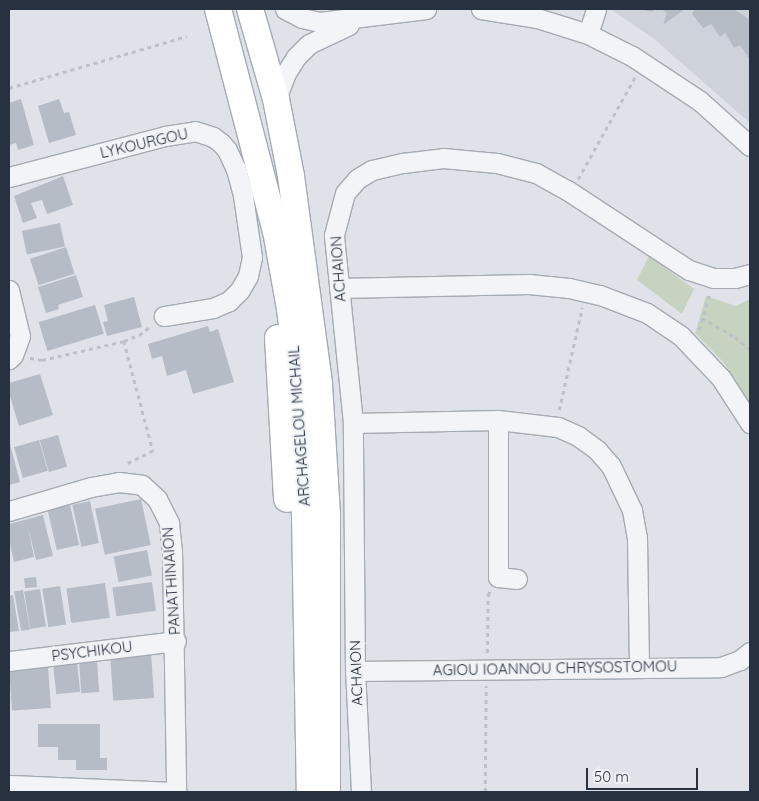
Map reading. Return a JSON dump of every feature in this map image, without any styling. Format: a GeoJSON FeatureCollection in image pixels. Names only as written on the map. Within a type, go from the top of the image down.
{"type":"FeatureCollection","features":[{"type":"Feature","properties":{"kind":"highway","name":"ARCHAGELOU MICHAIL"},"geometry":{"type":"LineString","coordinates":[[218,9],[276,231],[290,310],[300,387],[305,515],[310,792]]}},
{"type":"Feature","properties":{"kind":"highway","name":"ARCHAGELOU MICHAIL"},"geometry":{"type":"LineString","coordinates":[[250,9],[276,99],[291,176],[310,305],[324,439],[327,514],[327,792]]}},
{"type":"Feature","properties":{"kind":"highway"},"geometry":{"type":"LineString","coordinates":[[256,151],[263,232],[276,310],[281,388],[288,516],[293,792]]}},
{"type":"Feature","properties":{"kind":"highway"},"geometry":{"type":"LineString","coordinates":[[291,176],[307,211],[334,383],[342,513],[344,792]]}},
{"type":"Feature","properties":{"kind":"street"},"geometry":{"type":"LineString","coordinates":[[285,9],[302,18],[320,22],[426,9]]}},
{"type":"Feature","properties":{"kind":"street"},"geometry":{"type":"LineString","coordinates":[[481,9],[537,18],[588,34],[643,62],[700,101],[750,146]]}},
{"type":"Feature","properties":{"kind":"street"},"geometry":{"type":"LineString","coordinates":[[588,34],[596,9]]}},
{"type":"Feature","properties":{"kind":"street"},"geometry":{"type":"LineString","coordinates":[[276,99],[286,73],[296,57],[309,44],[369,17]]}},
{"type":"Feature","properties":{"kind":"street","name":"LYKOURGOU"},"geometry":{"type":"LineString","coordinates":[[9,177],[165,136],[195,131],[213,137],[221,143],[227,150],[236,169],[242,196],[252,257],[248,276],[240,290],[230,301],[213,308],[164,316]]}},
{"type":"Feature","properties":{"kind":"street","name":"ACHAION"},"geometry":{"type":"LineString","coordinates":[[361,792],[355,671],[353,423],[334,235],[338,213],[345,193],[357,179],[372,170],[403,163],[443,158],[496,163],[536,174],[571,192],[689,270],[713,278],[735,278],[750,274]]}},
{"type":"Feature","properties":{"kind":"street"},"geometry":{"type":"LineString","coordinates":[[339,288],[529,284],[600,295],[647,313],[680,336],[721,378],[750,423]]}},
{"type":"Feature","properties":{"kind":"street"},"geometry":{"type":"LineString","coordinates":[[9,290],[20,336],[14,355],[9,359]]}},
{"type":"Feature","properties":{"kind":"street"},"geometry":{"type":"LineString","coordinates":[[353,423],[498,420],[555,426],[578,436],[597,450],[612,466],[632,510],[637,538],[639,666]]}},
{"type":"Feature","properties":{"kind":"street"},"geometry":{"type":"LineString","coordinates":[[498,420],[498,577],[517,579]]}},
{"type":"Feature","properties":{"kind":"street","name":"PANATHINAION"},"geometry":{"type":"LineString","coordinates":[[9,511],[90,487],[119,482],[142,486],[156,499],[169,523],[172,551],[176,641],[176,792]]}},
{"type":"Feature","properties":{"kind":"street","name":"PSYCHIKOU"},"geometry":{"type":"LineString","coordinates":[[9,661],[176,641]]}},
{"type":"Feature","properties":{"kind":"street","name":"AGIOU IOANNOU CHRYSOSTOMOU"},"geometry":{"type":"LineString","coordinates":[[355,671],[639,666],[722,667],[740,660],[750,652]]}},
{"type":"Feature","properties":{"kind":"street"},"geometry":{"type":"LineString","coordinates":[[9,785],[176,792]]}},
{"type":"Feature","properties":{"kind":"path"},"geometry":{"type":"LineString","coordinates":[[9,88],[187,36]]}},
{"type":"Feature","properties":{"kind":"path"},"geometry":{"type":"LineString","coordinates":[[571,192],[643,62]]}},
{"type":"Feature","properties":{"kind":"path"},"geometry":{"type":"LineString","coordinates":[[694,350],[713,278]]}},
{"type":"Feature","properties":{"kind":"path"},"geometry":{"type":"LineString","coordinates":[[555,426],[585,292]]}},
{"type":"Feature","properties":{"kind":"path"},"geometry":{"type":"LineString","coordinates":[[702,318],[736,337],[750,349]]}},
{"type":"Feature","properties":{"kind":"path"},"geometry":{"type":"LineString","coordinates":[[42,360],[124,341],[139,335]]}},
{"type":"Feature","properties":{"kind":"path"},"geometry":{"type":"LineString","coordinates":[[119,482],[119,469],[153,451],[124,341]]}},
{"type":"Feature","properties":{"kind":"shaded area"},"geometry":{"type":"Polygon","coordinates":[[[610,9],[750,9],[750,123],[653,38],[610,9]]]}},
{"type":"Feature","properties":{"kind":"green space"},"geometry":{"type":"Polygon","coordinates":[[[649,256],[694,289],[682,314],[637,280],[649,256]]]}},
{"type":"Feature","properties":{"kind":"green space"},"geometry":{"type":"Polygon","coordinates":[[[706,296],[736,306],[750,299],[750,405],[725,364],[695,333],[706,296]]]}},
{"type":"Feature","properties":{"kind":"building"},"geometry":{"type":"Polygon","coordinates":[[[641,9],[655,9],[652,12],[641,9]]]}},
{"type":"Feature","properties":{"kind":"building"},"geometry":{"type":"Polygon","coordinates":[[[661,9],[685,9],[663,25],[667,13],[661,9]]]}},
{"type":"Feature","properties":{"kind":"building"},"geometry":{"type":"Polygon","coordinates":[[[695,9],[734,9],[750,20],[750,60],[740,45],[734,48],[725,33],[720,37],[711,24],[703,28],[692,14],[695,9]]]}},
{"type":"Feature","properties":{"kind":"building"},"geometry":{"type":"Polygon","coordinates":[[[21,99],[34,145],[18,150],[16,143],[9,145],[9,103],[21,99]]]}},
{"type":"Feature","properties":{"kind":"building"},"geometry":{"type":"Polygon","coordinates":[[[59,99],[64,113],[69,112],[76,135],[49,143],[38,106],[59,99]]]}},
{"type":"Feature","properties":{"kind":"building"},"geometry":{"type":"Polygon","coordinates":[[[63,176],[73,205],[47,214],[42,200],[31,203],[37,218],[23,223],[14,196],[63,176]]]}},
{"type":"Feature","properties":{"kind":"building"},"geometry":{"type":"Polygon","coordinates":[[[60,223],[65,246],[27,255],[22,231],[60,223]]]}},
{"type":"Feature","properties":{"kind":"building"},"geometry":{"type":"Polygon","coordinates":[[[66,247],[75,274],[39,285],[30,259],[66,247]]]}},
{"type":"Feature","properties":{"kind":"building"},"geometry":{"type":"Polygon","coordinates":[[[76,275],[83,297],[58,305],[59,309],[46,313],[38,287],[76,275]]]}},
{"type":"Feature","properties":{"kind":"building"},"geometry":{"type":"Polygon","coordinates":[[[134,297],[142,327],[107,336],[103,322],[108,321],[104,305],[134,297]]]}},
{"type":"Feature","properties":{"kind":"building"},"geometry":{"type":"Polygon","coordinates":[[[95,305],[104,334],[47,351],[39,322],[95,305]]]}},
{"type":"Feature","properties":{"kind":"building"},"geometry":{"type":"Polygon","coordinates":[[[208,326],[210,332],[218,329],[234,382],[193,394],[186,370],[167,376],[162,356],[152,359],[148,344],[208,326]]]}},
{"type":"Feature","properties":{"kind":"building"},"geometry":{"type":"Polygon","coordinates":[[[40,374],[53,415],[19,426],[9,393],[9,383],[40,374]]]}},
{"type":"Feature","properties":{"kind":"building"},"geometry":{"type":"Polygon","coordinates":[[[58,435],[67,467],[49,472],[40,440],[58,435]]]}},
{"type":"Feature","properties":{"kind":"building"},"geometry":{"type":"Polygon","coordinates":[[[9,440],[20,482],[9,485],[9,440]]]}},
{"type":"Feature","properties":{"kind":"building"},"geometry":{"type":"Polygon","coordinates":[[[39,440],[48,471],[23,478],[14,447],[39,440]]]}},
{"type":"Feature","properties":{"kind":"building"},"geometry":{"type":"Polygon","coordinates":[[[141,499],[151,545],[105,555],[95,509],[141,499]]]}},
{"type":"Feature","properties":{"kind":"building"},"geometry":{"type":"Polygon","coordinates":[[[90,501],[99,543],[81,547],[72,505],[90,501]]]}},
{"type":"Feature","properties":{"kind":"building"},"geometry":{"type":"Polygon","coordinates":[[[70,505],[79,545],[57,550],[48,510],[70,505]]]}},
{"type":"Feature","properties":{"kind":"building"},"geometry":{"type":"Polygon","coordinates":[[[43,515],[53,556],[36,560],[28,527],[34,557],[14,562],[9,540],[9,524],[43,515]]]}},
{"type":"Feature","properties":{"kind":"building"},"geometry":{"type":"Polygon","coordinates":[[[147,550],[152,576],[119,582],[114,556],[147,550]]]}},
{"type":"Feature","properties":{"kind":"building"},"geometry":{"type":"Polygon","coordinates":[[[36,577],[37,587],[25,588],[24,578],[36,577]]]}},
{"type":"Feature","properties":{"kind":"building"},"geometry":{"type":"Polygon","coordinates":[[[152,582],[156,611],[116,616],[112,588],[152,582]]]}},
{"type":"Feature","properties":{"kind":"building"},"geometry":{"type":"Polygon","coordinates":[[[105,583],[110,618],[71,623],[66,588],[105,583]]]}},
{"type":"Feature","properties":{"kind":"building"},"geometry":{"type":"Polygon","coordinates":[[[60,586],[66,625],[48,627],[42,589],[60,586]]]}},
{"type":"Feature","properties":{"kind":"building"},"geometry":{"type":"Polygon","coordinates":[[[40,589],[46,627],[30,629],[24,592],[40,589]]]}},
{"type":"Feature","properties":{"kind":"building"},"geometry":{"type":"Polygon","coordinates":[[[23,590],[30,629],[21,631],[14,592],[23,590]]]}},
{"type":"Feature","properties":{"kind":"building"},"geometry":{"type":"Polygon","coordinates":[[[13,595],[19,631],[9,632],[9,596],[13,595]]]}},
{"type":"Feature","properties":{"kind":"building"},"geometry":{"type":"Polygon","coordinates":[[[151,653],[154,698],[113,701],[110,656],[151,653]]]}},
{"type":"Feature","properties":{"kind":"building"},"geometry":{"type":"Polygon","coordinates":[[[97,660],[99,692],[81,693],[79,661],[97,660]]]}},
{"type":"Feature","properties":{"kind":"building"},"geometry":{"type":"Polygon","coordinates":[[[77,662],[80,692],[56,694],[53,665],[77,662]]]}},
{"type":"Feature","properties":{"kind":"building"},"geometry":{"type":"Polygon","coordinates":[[[48,666],[51,708],[12,711],[9,669],[48,666]]]}},
{"type":"Feature","properties":{"kind":"building"},"geometry":{"type":"Polygon","coordinates":[[[38,724],[100,724],[100,758],[107,758],[107,770],[76,770],[76,760],[58,760],[58,747],[38,747],[38,724]]]}}]}
